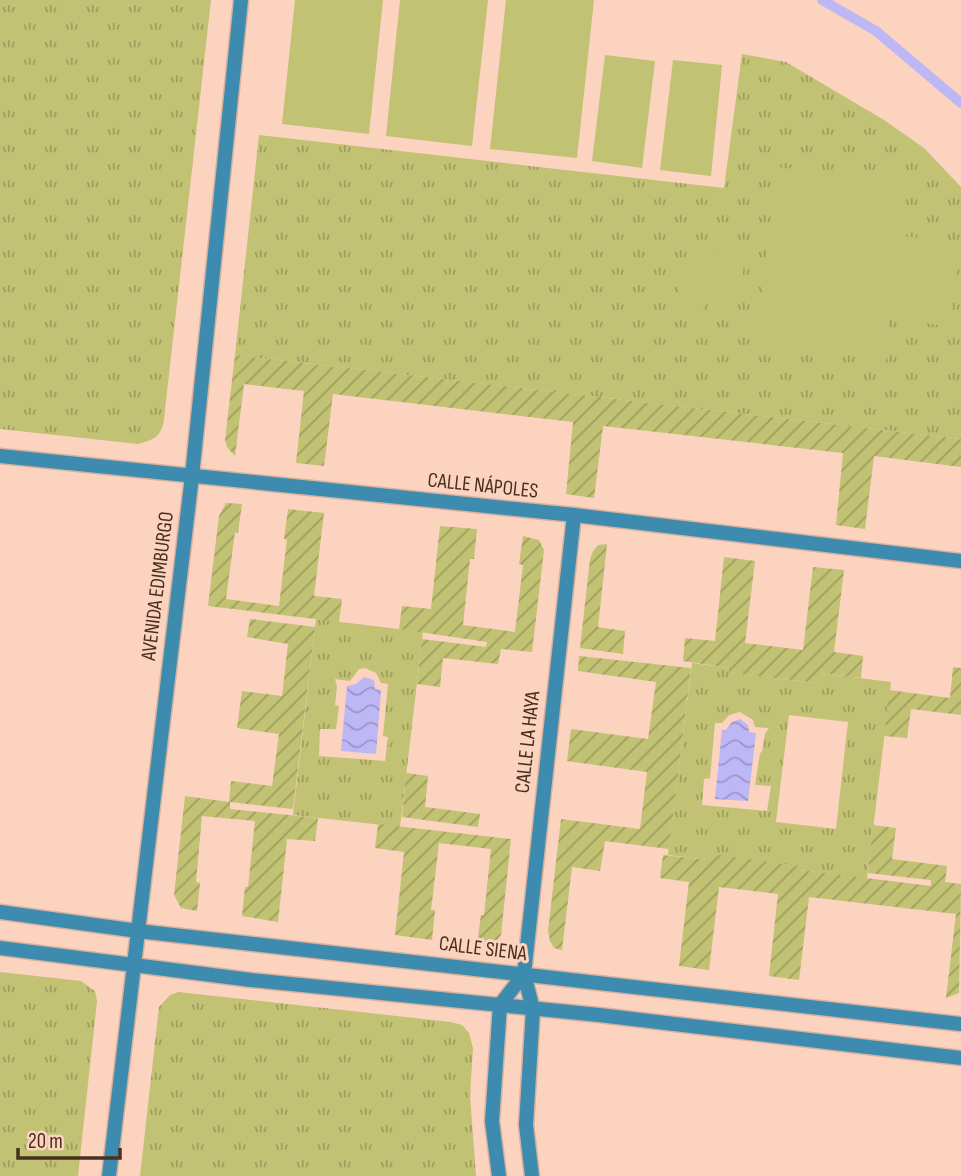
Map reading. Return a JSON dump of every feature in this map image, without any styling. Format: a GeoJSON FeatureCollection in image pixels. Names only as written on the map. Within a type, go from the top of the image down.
{"type":"FeatureCollection","features":[{"type":"Feature","properties":{"kind":"street","name":"AVENIDA EDIMBURGO"},"geometry":{"type":"LineString","coordinates":[[109,1176],[192,476],[241,0]]}},
{"type":"Feature","properties":{"kind":"street","name":"CALLE NÁPOLES"},"geometry":{"type":"LineString","coordinates":[[0,456],[574,515],[961,561]]}},
{"type":"Feature","properties":{"kind":"street","name":"CALLE LA HAYA"},"geometry":{"type":"LineString","coordinates":[[532,1176],[526,1125],[533,1009],[524,974],[574,515]]}},
{"type":"Feature","properties":{"kind":"street","name":"CALLE SIENA"},"geometry":{"type":"LineString","coordinates":[[0,912],[138,931],[961,1024]]}},
{"type":"Feature","properties":{"kind":"street"},"geometry":{"type":"LineString","coordinates":[[0,948],[134,966],[961,1058]]}},
{"type":"Feature","properties":{"kind":"street"},"geometry":{"type":"LineString","coordinates":[[499,1176],[492,1121],[500,1005],[524,974]]}},
{"type":"Feature","properties":{"kind":"green space"},"geometry":{"type":"Polygon","coordinates":[[[0,0],[211,0],[164,419],[159,433],[153,439],[138,444],[0,429],[0,0]]]}},
{"type":"Feature","properties":{"kind":"green space"},"geometry":{"type":"Polygon","coordinates":[[[295,0],[383,0],[369,134],[282,124],[295,0]]]}},
{"type":"Feature","properties":{"kind":"green space"},"geometry":{"type":"Polygon","coordinates":[[[400,0],[488,0],[472,146],[386,136],[400,0]]]}},
{"type":"Feature","properties":{"kind":"green space"},"geometry":{"type":"Polygon","coordinates":[[[506,0],[594,0],[577,158],[490,149],[506,0]]]}},
{"type":"Feature","properties":{"kind":"green space"},"geometry":{"type":"Polygon","coordinates":[[[742,54],[786,62],[884,120],[924,148],[961,187],[961,439],[235,355],[259,135],[724,188],[742,54]]]}},
{"type":"Feature","properties":{"kind":"green space"},"geometry":{"type":"Polygon","coordinates":[[[605,55],[655,61],[642,168],[592,161],[605,55]]]}},
{"type":"Feature","properties":{"kind":"green space"},"geometry":{"type":"Polygon","coordinates":[[[673,60],[722,65],[711,176],[660,170],[673,60]]]}},
{"type":"Feature","properties":{"kind":"green space"},"geometry":{"type":"Polygon","coordinates":[[[777,167],[906,182],[900,236],[959,242],[949,326],[890,319],[886,360],[756,344],[777,167]]]}},
{"type":"Feature","properties":{"kind":"green space"},"geometry":{"type":"Polygon","coordinates":[[[718,247],[746,251],[739,302],[712,299],[718,247]]]}},
{"type":"Feature","properties":{"kind":"green space"},"geometry":{"type":"Polygon","coordinates":[[[683,261],[709,266],[701,319],[675,315],[683,261]]]}},
{"type":"Feature","properties":{"kind":"green space"},"geometry":{"type":"Polygon","coordinates":[[[235,355],[961,439],[961,467],[874,456],[865,529],[836,525],[843,453],[603,426],[594,498],[566,494],[573,422],[333,394],[324,466],[296,463],[304,391],[244,384],[235,456],[225,440],[235,355]]]}},
{"type":"Feature","properties":{"kind":"green space"},"geometry":{"type":"Polygon","coordinates":[[[226,503],[242,504],[238,533],[235,532],[226,599],[279,606],[288,509],[324,513],[314,596],[342,599],[339,622],[208,606],[219,516],[226,503]]]}},
{"type":"Feature","properties":{"kind":"green space"},"geometry":{"type":"Polygon","coordinates":[[[440,526],[477,529],[474,559],[470,559],[463,625],[515,632],[523,565],[519,564],[523,536],[539,540],[544,550],[532,652],[501,649],[498,664],[443,658],[440,687],[417,684],[422,639],[486,647],[487,642],[399,629],[402,606],[431,609],[440,526]]]}},
{"type":"Feature","properties":{"kind":"green space"},"geometry":{"type":"Polygon","coordinates":[[[607,544],[598,627],[625,631],[623,654],[580,648],[590,559],[598,545],[607,544]]]}},
{"type":"Feature","properties":{"kind":"green space"},"geometry":{"type":"Polygon","coordinates":[[[724,557],[755,561],[745,643],[803,650],[813,567],[844,570],[834,652],[863,656],[861,678],[820,673],[818,683],[729,673],[729,668],[683,661],[685,638],[715,641],[724,557]]]}},
{"type":"Feature","properties":{"kind":"green space"},"geometry":{"type":"Polygon","coordinates":[[[250,619],[315,627],[293,809],[230,802],[230,809],[318,818],[315,841],[287,839],[278,922],[242,916],[255,821],[202,816],[196,882],[200,883],[197,911],[181,908],[174,895],[185,796],[229,802],[231,781],[272,786],[279,734],[237,728],[242,691],[282,696],[288,644],[247,637],[250,619]]]}},
{"type":"Feature","properties":{"kind":"green space"},"geometry":{"type":"Polygon","coordinates":[[[316,619],[423,632],[400,827],[293,815],[316,619]],[[365,668],[359,669],[350,681],[335,679],[335,705],[339,706],[336,729],[320,729],[319,756],[385,761],[388,737],[383,736],[388,684],[381,683],[376,673],[365,668]]]}},
{"type":"Feature","properties":{"kind":"green space"},"geometry":{"type":"Polygon","coordinates":[[[579,656],[691,668],[669,849],[605,841],[600,871],[572,867],[562,950],[554,948],[548,931],[561,819],[640,829],[647,772],[567,761],[571,729],[648,739],[656,682],[578,671],[579,656]]]}},
{"type":"Feature","properties":{"kind":"green space"},"geometry":{"type":"Polygon","coordinates":[[[692,663],[730,668],[729,673],[818,683],[819,673],[891,682],[867,879],[800,870],[799,866],[711,855],[710,860],[668,855],[692,663]],[[740,712],[729,715],[722,723],[715,723],[710,778],[704,779],[702,805],[767,811],[771,786],[755,785],[760,753],[769,728],[755,727],[753,720],[740,712]],[[789,715],[776,822],[836,829],[848,722],[789,715]]]}},
{"type":"Feature","properties":{"kind":"green space"},"geometry":{"type":"Polygon","coordinates":[[[953,667],[961,668],[961,715],[911,709],[907,738],[884,736],[889,690],[950,698],[953,667]]]}},
{"type":"Feature","properties":{"kind":"green space"},"geometry":{"type":"Polygon","coordinates":[[[406,773],[428,776],[425,807],[480,814],[478,827],[402,817],[406,773]]]}},
{"type":"Feature","properties":{"kind":"green space"},"geometry":{"type":"Polygon","coordinates":[[[378,824],[511,839],[501,935],[494,944],[477,944],[481,915],[484,915],[491,849],[439,843],[431,910],[435,910],[432,940],[395,935],[404,852],[375,848],[378,824]]]}},
{"type":"Feature","properties":{"kind":"green space"},"geometry":{"type":"Polygon","coordinates":[[[873,825],[896,828],[892,859],[947,866],[945,882],[961,884],[959,993],[946,998],[956,914],[809,897],[799,980],[769,976],[778,894],[719,887],[709,970],[679,966],[689,882],[660,878],[663,855],[710,860],[711,854],[800,866],[800,870],[931,886],[931,880],[868,873],[873,825]]]}},
{"type":"Feature","properties":{"kind":"green space"},"geometry":{"type":"Polygon","coordinates":[[[0,972],[81,981],[95,991],[97,1001],[78,1176],[0,1176],[0,972]]]}},
{"type":"Feature","properties":{"kind":"green space"},"geometry":{"type":"Polygon","coordinates":[[[178,992],[462,1025],[469,1033],[473,1048],[470,1096],[476,1176],[140,1176],[159,1007],[170,995],[178,992]]]}},
{"type":"Feature","properties":{"kind":"water"},"geometry":{"type":"Polygon","coordinates":[[[364,677],[374,680],[375,689],[381,690],[376,754],[341,751],[347,686],[356,684],[364,677]]]}},
{"type":"Feature","properties":{"kind":"water"},"geometry":{"type":"Polygon","coordinates":[[[740,719],[748,725],[749,732],[756,733],[748,801],[715,799],[722,730],[740,719]]]}},
{"type":"Feature","properties":{"kind":"waterway"},"geometry":{"type":"LineString","coordinates":[[822,0],[876,31],[961,103]]}}]}
